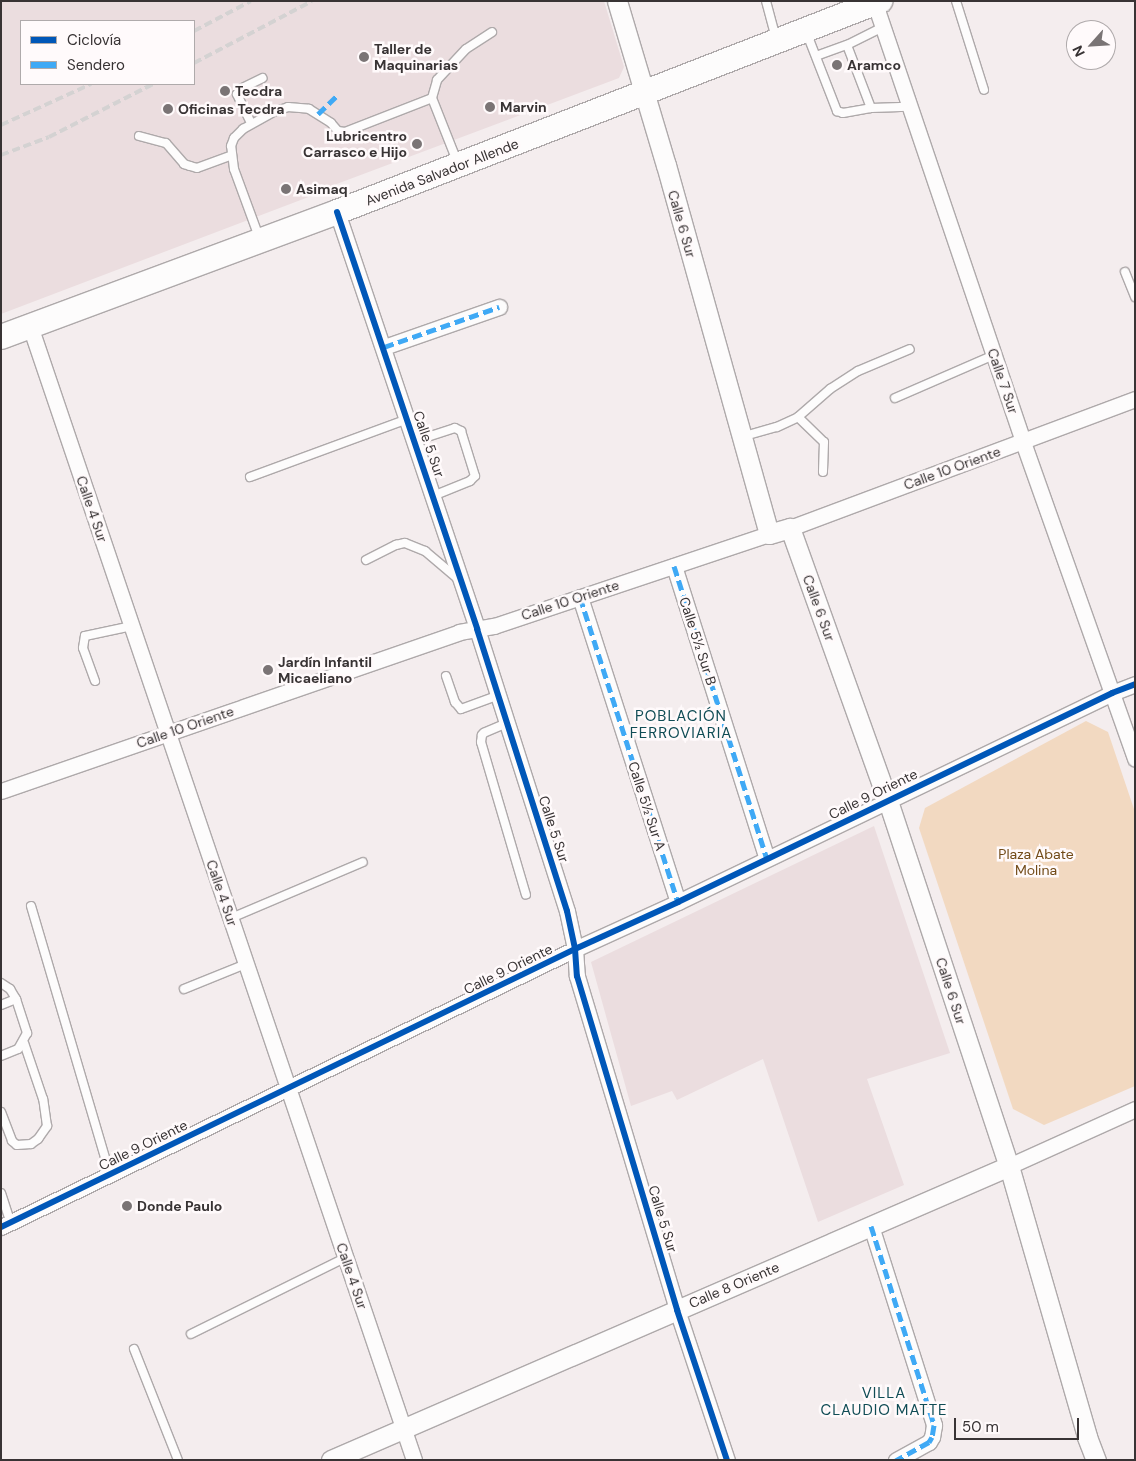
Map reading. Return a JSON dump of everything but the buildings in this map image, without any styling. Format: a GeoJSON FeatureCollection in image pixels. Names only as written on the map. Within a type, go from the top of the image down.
{"type":"FeatureCollection","features":[{"type":"Feature","properties":{"kind":"main road","name":"Avenida Salvador Allende"},"geometry":{"type":"LineString","coordinates":[[1,337],[338,212],[645,94],[876,2]]}},
{"type":"Feature","properties":{"kind":"street","name":"Calle 6 Sur"},"geometry":{"type":"LineString","coordinates":[[616,1],[645,94],[769,534]]}},
{"type":"Feature","properties":{"kind":"street","name":"Calle 7 Sur"},"geometry":{"type":"LineString","coordinates":[[876,2],[908,107],[1023,442],[1135,759]]}},
{"type":"Feature","properties":{"kind":"street","name":"Calle 5 Sur"},"geometry":{"type":"LineString","coordinates":[[338,212],[508,723],[567,911],[577,976],[678,1310],[727,1460]]}},
{"type":"Feature","properties":{"kind":"street"},"geometry":{"type":"LineString","coordinates":[[384,348],[499,307]]}},
{"type":"Feature","properties":{"kind":"street","name":"Calle 4 Sur"},"geometry":{"type":"LineString","coordinates":[[30,326],[414,1460]]}},
{"type":"Feature","properties":{"kind":"street","name":"Calle 10 Oriente"},"geometry":{"type":"LineString","coordinates":[[1,791],[459,632],[494,626],[790,528],[1135,399]]}},
{"type":"Feature","properties":{"kind":"street","name":"Calle 6 Sur"},"geometry":{"type":"LineString","coordinates":[[790,528],[888,801],[1009,1166],[1096,1460]]}},
{"type":"Feature","properties":{"kind":"street","name":"Calle 5½ Sur B"},"geometry":{"type":"LineString","coordinates":[[674,566],[768,859]]}},
{"type":"Feature","properties":{"kind":"street","name":"Calle 5½ Sur A"},"geometry":{"type":"LineString","coordinates":[[580,597],[678,902]]}},
{"type":"Feature","properties":{"kind":"street","name":"Calle 9 Oriente"},"geometry":{"type":"LineString","coordinates":[[6,1225],[574,949],[678,902],[1112,693],[1135,684]]}},
{"type":"Feature","properties":{"kind":"street","name":"Calle 8 Oriente"},"geometry":{"type":"LineString","coordinates":[[331,1460],[1009,1166],[1135,1109]]}},
{"type":"Feature","properties":{"kind":"street"},"geometry":{"type":"LineString","coordinates":[[871,1226],[934,1425],[932,1437],[928,1442],[896,1460]]}},
{"type":"Feature","properties":{"kind":"lane"},"geometry":{"type":"LineString","coordinates":[[766,1],[776,42]]}},
{"type":"Feature","properties":{"kind":"lane"},"geometry":{"type":"LineString","coordinates":[[956,1],[984,90]]}},
{"type":"Feature","properties":{"kind":"lane"},"geometry":{"type":"LineString","coordinates":[[816,56],[883,28]]}},
{"type":"Feature","properties":{"kind":"lane"},"geometry":{"type":"LineString","coordinates":[[806,30],[837,111],[843,113],[871,108],[908,107]]}},
{"type":"Feature","properties":{"kind":"lane"},"geometry":{"type":"LineString","coordinates":[[460,165],[452,152],[432,98],[437,80],[466,50],[492,32]]}},
{"type":"Feature","properties":{"kind":"lane"},"geometry":{"type":"LineString","coordinates":[[846,44],[871,108]]}},
{"type":"Feature","properties":{"kind":"lane"},"geometry":{"type":"LineString","coordinates":[[252,123],[237,94],[240,89],[263,78]]}},
{"type":"Feature","properties":{"kind":"lane"},"geometry":{"type":"LineString","coordinates":[[261,241],[238,181],[232,155],[234,138],[252,123],[288,107],[309,109],[331,123],[338,131],[345,132],[432,98]]}},
{"type":"Feature","properties":{"kind":"lane"},"geometry":{"type":"LineString","coordinates":[[139,136],[166,143],[184,164],[197,168],[232,155]]}},
{"type":"Feature","properties":{"kind":"lane"},"geometry":{"type":"LineString","coordinates":[[1125,272],[1135,297]]}},
{"type":"Feature","properties":{"kind":"lane"},"geometry":{"type":"LineString","coordinates":[[742,437],[777,427],[798,417],[830,389],[858,371],[910,349]]}},
{"type":"Feature","properties":{"kind":"lane"},"geometry":{"type":"LineString","coordinates":[[895,398],[994,355]]}},
{"type":"Feature","properties":{"kind":"lane"},"geometry":{"type":"LineString","coordinates":[[798,417],[824,442],[822,472]]}},
{"type":"Feature","properties":{"kind":"lane"},"geometry":{"type":"LineString","coordinates":[[250,477],[408,420]]}},
{"type":"Feature","properties":{"kind":"lane"},"geometry":{"type":"LineString","coordinates":[[415,441],[455,428],[461,431],[475,476],[470,481],[433,496]]}},
{"type":"Feature","properties":{"kind":"lane"},"geometry":{"type":"LineString","coordinates":[[366,560],[396,545],[405,543],[425,551],[462,583]]}},
{"type":"Feature","properties":{"kind":"lane"},"geometry":{"type":"LineString","coordinates":[[95,681],[83,648],[85,636],[132,626]]}},
{"type":"Feature","properties":{"kind":"lane"},"geometry":{"type":"LineString","coordinates":[[446,676],[455,702],[461,709],[498,695]]}},
{"type":"Feature","properties":{"kind":"lane"},"geometry":{"type":"LineString","coordinates":[[508,723],[484,733],[481,742],[526,895]]}},
{"type":"Feature","properties":{"kind":"lane"},"geometry":{"type":"LineString","coordinates":[[230,918],[363,862]]}},
{"type":"Feature","properties":{"kind":"lane"},"geometry":{"type":"LineString","coordinates":[[31,906],[110,1175]]}},
{"type":"Feature","properties":{"kind":"lane"},"geometry":{"type":"LineString","coordinates":[[184,989],[246,964]]}},
{"type":"Feature","properties":{"kind":"lane"},"geometry":{"type":"LineString","coordinates":[[1,983],[10,989],[16,1000],[28,1033],[24,1043],[18,1050],[1,1056]]}},
{"type":"Feature","properties":{"kind":"lane"},"geometry":{"type":"LineString","coordinates":[[1,1005],[16,1000]]}},
{"type":"Feature","properties":{"kind":"lane"},"geometry":{"type":"LineString","coordinates":[[1,1112],[12,1141],[16,1145],[31,1144],[38,1140],[48,1126],[43,1099],[24,1043]]}},
{"type":"Feature","properties":{"kind":"lane"},"geometry":{"type":"LineString","coordinates":[[1,1193],[6,1225]]}},
{"type":"Feature","properties":{"kind":"lane"},"geometry":{"type":"LineString","coordinates":[[191,1334],[345,1258]]}},
{"type":"Feature","properties":{"kind":"lane"},"geometry":{"type":"LineString","coordinates":[[134,1349],[178,1460]]}},
{"type":"Feature","properties":{"kind":"shaded area"},"geometry":{"type":"Polygon","coordinates":[[[1,1],[604,1],[624,67],[619,78],[326,188],[327,190],[1,314],[1,1]]]}},
{"type":"Feature","properties":{"kind":"shaded area"},"geometry":{"type":"Polygon","coordinates":[[[874,826],[950,1053],[867,1079],[904,1185],[818,1222],[763,1059],[677,1100],[672,1091],[631,1106],[591,962],[874,826]]]}},
{"type":"Feature","properties":{"kind":"green space","name":"Plaza Abate Molina"},"geometry":{"type":"Polygon","coordinates":[[[1086,721],[1108,732],[1135,812],[1135,1086],[1044,1125],[1013,1109],[919,828],[925,808],[1086,721]]]}},
{"type":"Feature","properties":{"kind":"railway"},"geometry":{"type":"LineString","coordinates":[[195,30],[251,1]]}},
{"type":"Feature","properties":{"kind":"railway"},"geometry":{"type":"LineString","coordinates":[[195,62],[312,1]]}},
{"type":"Feature","properties":{"kind":"railway"},"geometry":{"type":"LineString","coordinates":[[1,125],[89,85]]}},
{"type":"Feature","properties":{"kind":"railway"},"geometry":{"type":"LineString","coordinates":[[1,155],[49,137],[151,85]]}},
{"type":"Feature","properties":{"kind":"marked path"},"geometry":{"type":"LineString","coordinates":[[318,114],[338,95]]}},
{"type":"Feature","properties":{"kind":"marked path"},"geometry":{"type":"LineString","coordinates":[[384,347],[499,307]]}},
{"type":"Feature","properties":{"kind":"marked path"},"geometry":{"type":"LineString","coordinates":[[674,566],[767,859]]}},
{"type":"Feature","properties":{"kind":"marked path"},"geometry":{"type":"LineString","coordinates":[[580,597],[678,902]]}},
{"type":"Feature","properties":{"kind":"marked path"},"geometry":{"type":"LineString","coordinates":[[871,1226],[934,1425],[929,1442],[896,1460]]}},
{"type":"Feature","properties":{"kind":"cycle path"},"geometry":{"type":"LineString","coordinates":[[337,212],[477,629],[567,911],[575,949],[577,976],[677,1310],[727,1460]]}},
{"type":"Feature","properties":{"kind":"cycle path"},"geometry":{"type":"LineString","coordinates":[[1,1227],[575,949],[678,902],[1112,693],[1135,684]]}},
{"type":"Feature","properties":{"kind":"place","name":"Taller de Maquinarias"},"geometry":{"type":"Point","coordinates":[364,57]}},
{"type":"Feature","properties":{"kind":"place","name":"Aramco"},"geometry":{"type":"Point","coordinates":[837,65]}},
{"type":"Feature","properties":{"kind":"place","name":"Tecdra"},"geometry":{"type":"Point","coordinates":[225,91]}},
{"type":"Feature","properties":{"kind":"place","name":"Marvin"},"geometry":{"type":"Point","coordinates":[490,107]}},
{"type":"Feature","properties":{"kind":"place","name":"Oficinas Tecdra"},"geometry":{"type":"Point","coordinates":[168,109]}},
{"type":"Feature","properties":{"kind":"place","name":"Lubricentro Carrasco e Hijo"},"geometry":{"type":"Point","coordinates":[417,144]}},
{"type":"Feature","properties":{"kind":"place","name":"Asimaq"},"geometry":{"type":"Point","coordinates":[286,189]}},
{"type":"Feature","properties":{"kind":"place","name":"Jardín Infantil Micaeliano"},"geometry":{"type":"Point","coordinates":[268,670]}},
{"type":"Feature","properties":{"kind":"place","name":"Donde Paulo"},"geometry":{"type":"Point","coordinates":[127,1206]}},
{"type":"Feature","properties":{"kind":"district","name":"POBLACIÓN FERROVIARIA"},"geometry":{"type":"Point","coordinates":[681,724]}},
{"type":"Feature","properties":{"kind":"district","name":"VILLA CLAUDIO MATTE"},"geometry":{"type":"Point","coordinates":[884,1402]}}]}
